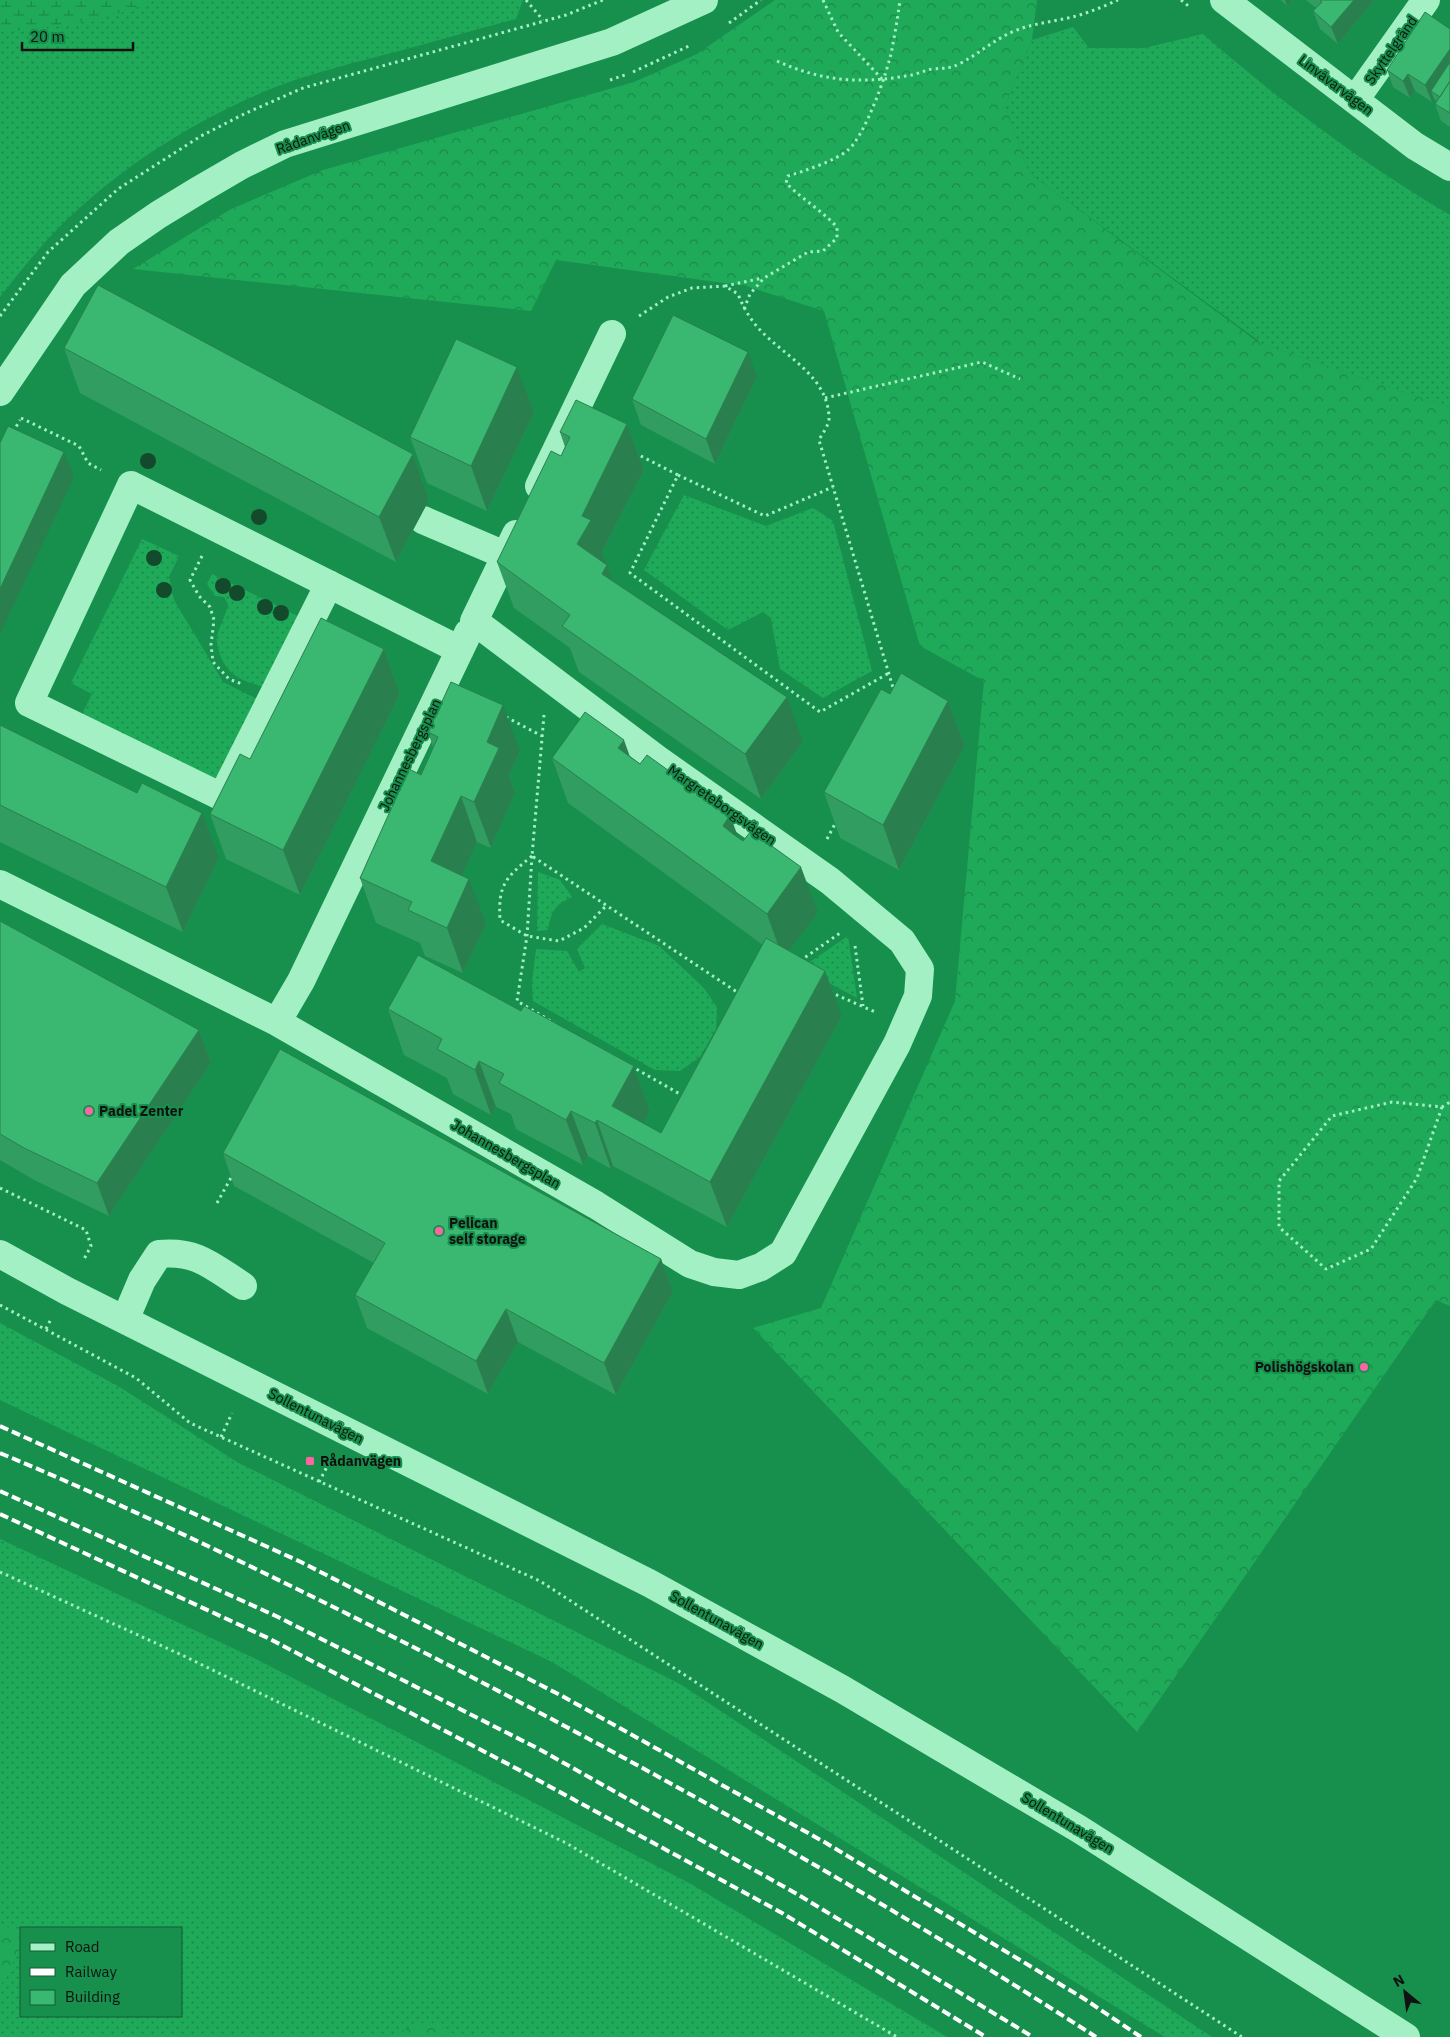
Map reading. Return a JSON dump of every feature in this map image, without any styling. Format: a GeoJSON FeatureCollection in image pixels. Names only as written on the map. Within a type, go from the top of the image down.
{"type":"FeatureCollection","features":[{"type":"Feature","properties":{"kind":"street","name":"Rådanvägen"},"geometry":{"type":"LineString","coordinates":[[0,392],[73,285],[119,242],[158,215],[242,165],[285,144],[612,42],[704,0]]}},
{"type":"Feature","properties":{"kind":"street","name":"Linvävarvägen"},"geometry":{"type":"LineString","coordinates":[[1224,0],[1415,146],[1450,166]]}},
{"type":"Feature","properties":{"kind":"street","name":"Skyttelgränd"},"geometry":{"type":"LineString","coordinates":[[1355,100],[1426,0]]}},
{"type":"Feature","properties":{"kind":"street"},"geometry":{"type":"LineString","coordinates":[[474,621],[612,334]]}},
{"type":"Feature","properties":{"kind":"street"},"geometry":{"type":"LineString","coordinates":[[329,584],[222,797],[29,703],[131,484],[460,650]]}},
{"type":"Feature","properties":{"kind":"street"},"geometry":{"type":"LineString","coordinates":[[423,520],[505,555]]}},
{"type":"Feature","properties":{"kind":"street","name":"Johannesbergsplan"},"geometry":{"type":"LineString","coordinates":[[277,1022],[301,981],[474,621]]}},
{"type":"Feature","properties":{"kind":"street","name":"Margreteborgsvägen"},"geometry":{"type":"LineString","coordinates":[[474,621],[657,759],[811,868],[861,920],[902,941],[920,969],[918,996],[904,1027],[783,1253],[762,1267],[739,1276]]}},
{"type":"Feature","properties":{"kind":"street","name":"Johannesbergsplan"},"geometry":{"type":"LineString","coordinates":[[0,884],[277,1022],[596,1205],[690,1264],[714,1272],[739,1276]]}},
{"type":"Feature","properties":{"kind":"street"},"geometry":{"type":"LineString","coordinates":[[125,1320],[142,1280],[159,1254],[177,1252],[205,1261],[243,1286]]}},
{"type":"Feature","properties":{"kind":"street","name":"Sollentunavägen"},"geometry":{"type":"LineString","coordinates":[[0,1254],[125,1320],[649,1583],[842,1689],[1079,1829],[1406,2037]]}},
{"type":"Feature","properties":{"kind":"path"},"geometry":{"type":"LineString","coordinates":[[526,0],[543,20]]}},
{"type":"Feature","properties":{"kind":"path"},"geometry":{"type":"LineString","coordinates":[[722,28],[761,0]]}},
{"type":"Feature","properties":{"kind":"path"},"geometry":{"type":"LineString","coordinates":[[823,0],[838,32],[882,80]]}},
{"type":"Feature","properties":{"kind":"path"},"geometry":{"type":"LineString","coordinates":[[744,310],[750,294],[764,278],[808,252],[822,251],[837,238],[837,227],[823,212],[798,195],[786,183],[788,176],[848,150],[860,136],[868,120],[892,51],[900,0]]}},
{"type":"Feature","properties":{"kind":"path"},"geometry":{"type":"LineString","coordinates":[[777,61],[816,76],[841,80],[882,80],[908,76],[932,70],[946,69],[963,62],[1002,36],[1016,30],[1082,15],[1118,0]]}},
{"type":"Feature","properties":{"kind":"path"},"geometry":{"type":"LineString","coordinates":[[602,82],[620,77],[697,42]]}},
{"type":"Feature","properties":{"kind":"path"},"geometry":{"type":"LineString","coordinates":[[612,334],[668,296],[692,288],[725,286],[764,278]]}},
{"type":"Feature","properties":{"kind":"path"},"geometry":{"type":"LineString","coordinates":[[725,286],[738,294],[744,310],[762,332],[810,374],[825,398],[829,421],[819,440],[894,692]]}},
{"type":"Feature","properties":{"kind":"path"},"geometry":{"type":"LineString","coordinates":[[825,398],[982,362],[1020,379]]}},
{"type":"Feature","properties":{"kind":"path"},"geometry":{"type":"LineString","coordinates":[[13,434],[26,410]]}},
{"type":"Feature","properties":{"kind":"path"},"geometry":{"type":"LineString","coordinates":[[21,418],[79,446],[88,463],[131,484]]}},
{"type":"Feature","properties":{"kind":"path"},"geometry":{"type":"LineString","coordinates":[[628,450],[678,476],[765,516],[833,487]]}},
{"type":"Feature","properties":{"kind":"path"},"geometry":{"type":"LineString","coordinates":[[678,476],[630,573],[820,712],[889,673]]}},
{"type":"Feature","properties":{"kind":"path"},"geometry":{"type":"LineString","coordinates":[[217,528],[190,580],[199,596],[210,607],[214,620],[211,645],[213,662],[228,679],[272,697]]}},
{"type":"Feature","properties":{"kind":"path"},"geometry":{"type":"LineString","coordinates":[[548,677],[527,936],[517,1002],[560,1026]]}},
{"type":"Feature","properties":{"kind":"path"},"geometry":{"type":"LineString","coordinates":[[501,714],[542,736]]}},
{"type":"Feature","properties":{"kind":"path"},"geometry":{"type":"LineString","coordinates":[[811,868],[839,818]]}},
{"type":"Feature","properties":{"kind":"path"},"geometry":{"type":"LineString","coordinates":[[532,856],[746,999]]}},
{"type":"Feature","properties":{"kind":"path"},"geometry":{"type":"LineString","coordinates":[[532,856],[509,875],[499,898],[500,920],[527,936],[559,941],[584,928],[607,905]]}},
{"type":"Feature","properties":{"kind":"path"},"geometry":{"type":"LineString","coordinates":[[799,962],[861,920]]}},
{"type":"Feature","properties":{"kind":"path"},"geometry":{"type":"LineString","coordinates":[[861,920],[863,1006]]}},
{"type":"Feature","properties":{"kind":"path"},"geometry":{"type":"LineString","coordinates":[[828,991],[904,1027]]}},
{"type":"Feature","properties":{"kind":"path"},"geometry":{"type":"LineString","coordinates":[[627,1064],[687,1098],[682,1106]]}},
{"type":"Feature","properties":{"kind":"path"},"geometry":{"type":"LineString","coordinates":[[1442,1107],[1417,1178],[1371,1249],[1326,1269],[1279,1226],[1279,1181],[1332,1116],[1392,1102],[1442,1107],[1450,1102]]}},
{"type":"Feature","properties":{"kind":"path"},"geometry":{"type":"LineString","coordinates":[[216,1204],[233,1174]]}},
{"type":"Feature","properties":{"kind":"path"},"geometry":{"type":"LineString","coordinates":[[0,1188],[86,1230],[91,1246]]}},
{"type":"Feature","properties":{"kind":"path"},"geometry":{"type":"LineString","coordinates":[[0,1305],[136,1378],[190,1424],[540,1581],[1242,2037]]}},
{"type":"Feature","properties":{"kind":"path"},"geometry":{"type":"LineString","coordinates":[[221,1437],[232,1413]]}},
{"type":"Feature","properties":{"kind":"path"},"geometry":{"type":"LineString","coordinates":[[319,1482],[330,1461]]}},
{"type":"Feature","properties":{"kind":"path"},"geometry":{"type":"LineString","coordinates":[[0,1572],[184,1656],[566,1843],[897,2037]]}},
{"type":"Feature","properties":{"kind":"green space"},"geometry":{"type":"Polygon","coordinates":[[[0,0],[523,0],[516,19],[288,82],[242,102],[180,134],[151,152],[95,194],[46,241],[0,297],[0,0]]]}},
{"type":"Feature","properties":{"kind":"green space"},"geometry":{"type":"Polygon","coordinates":[[[0,0],[156,0],[117,14],[80,22],[0,32],[0,0]]]}},
{"type":"Feature","properties":{"kind":"green space"},"geometry":{"type":"Polygon","coordinates":[[[775,0],[1037,0],[1032,40],[1005,105],[1029,173],[1259,343],[1450,408],[1450,1306],[1436,1300],[1137,1732],[753,1328],[821,1308],[955,1001],[984,681],[920,646],[824,311],[746,286],[556,260],[531,311],[133,269],[231,209],[323,170],[634,82],[697,54],[775,0]]]}},
{"type":"Feature","properties":{"kind":"green space"},"geometry":{"type":"Polygon","coordinates":[[[1073,27],[1089,48],[1144,48],[1203,34],[1292,107],[1353,153],[1450,215],[1450,408],[1259,343],[1259,341],[1029,173],[1005,105],[1032,40],[1073,27]]]}},
{"type":"Feature","properties":{"kind":"green space"},"geometry":{"type":"Polygon","coordinates":[[[684,495],[766,526],[813,508],[833,521],[872,671],[823,698],[780,669],[771,618],[763,612],[728,630],[644,570],[684,495]]]}},
{"type":"Feature","properties":{"kind":"green space"},"geometry":{"type":"Polygon","coordinates":[[[142,539],[179,556],[169,577],[174,600],[223,682],[261,701],[218,787],[79,720],[92,694],[71,683],[142,539]]]}},
{"type":"Feature","properties":{"kind":"green space"},"geometry":{"type":"Polygon","coordinates":[[[212,574],[302,618],[267,688],[234,675],[221,657],[217,645],[217,637],[228,604],[224,597],[215,596],[207,584],[212,574]]]}},
{"type":"Feature","properties":{"kind":"green space"},"geometry":{"type":"Polygon","coordinates":[[[538,872],[560,880],[572,897],[561,903],[554,910],[550,918],[548,930],[537,931],[538,872]]]}},
{"type":"Feature","properties":{"kind":"green space"},"geometry":{"type":"Polygon","coordinates":[[[602,924],[659,946],[703,987],[717,1007],[716,1029],[700,1057],[680,1071],[655,1070],[533,1001],[532,983],[536,949],[567,951],[579,972],[585,968],[577,949],[602,924]]]}},
{"type":"Feature","properties":{"kind":"green space"},"geometry":{"type":"Polygon","coordinates":[[[848,936],[857,998],[801,968],[848,936]]]}},
{"type":"Feature","properties":{"kind":"green space"},"geometry":{"type":"Polygon","coordinates":[[[0,1323],[118,1386],[237,1462],[680,1684],[1212,2037],[1165,2037],[552,1662],[0,1400],[0,1323]]]}},
{"type":"Feature","properties":{"kind":"green space"},"geometry":{"type":"Polygon","coordinates":[[[0,1539],[256,1659],[691,1884],[947,2037],[0,2037],[0,1539]]]}},
{"type":"Feature","properties":{"kind":"green space"},"geometry":{"type":"Polygon","coordinates":[[[0,1923],[16,1932],[20,1949],[0,1987],[0,1923]]]}},
{"type":"Feature","properties":{"kind":"green space"},"geometry":{"type":"Polygon","coordinates":[[[428,2021],[461,2037],[393,2037],[404,2030],[428,2021]]]}},
{"type":"Feature","properties":{"kind":"building"},"geometry":{"type":"Polygon","coordinates":[[[1320,0],[1354,0],[1331,27],[1313,11],[1322,2],[1320,0]]]}},
{"type":"Feature","properties":{"kind":"building"},"geometry":{"type":"Polygon","coordinates":[[[1425,12],[1450,29],[1450,49],[1425,85],[1408,74],[1403,81],[1387,70],[1425,12]]]}},
{"type":"Feature","properties":{"kind":"building"},"geometry":{"type":"Polygon","coordinates":[[[1450,62],[1450,81],[1440,97],[1431,91],[1450,62]]]}},
{"type":"Feature","properties":{"kind":"building"},"geometry":{"type":"Polygon","coordinates":[[[1450,81],[1450,113],[1435,104],[1450,81]]]}},
{"type":"Feature","properties":{"kind":"building"},"geometry":{"type":"Polygon","coordinates":[[[98,285],[413,454],[379,517],[64,348],[98,285]]]}},
{"type":"Feature","properties":{"kind":"building"},"geometry":{"type":"Polygon","coordinates":[[[673,315],[748,352],[706,439],[632,399],[673,315]]]}},
{"type":"Feature","properties":{"kind":"building"},"geometry":{"type":"Polygon","coordinates":[[[456,339],[517,367],[471,466],[410,437],[456,339]]]}},
{"type":"Feature","properties":{"kind":"building"},"geometry":{"type":"Polygon","coordinates":[[[576,400],[627,424],[582,516],[591,520],[577,544],[607,565],[602,574],[787,697],[745,754],[562,626],[570,615],[497,562],[551,451],[561,456],[570,437],[560,432],[576,400]]]}},
{"type":"Feature","properties":{"kind":"building"},"geometry":{"type":"Polygon","coordinates":[[[8,426],[64,452],[0,589],[0,443],[8,426]]]}},
{"type":"Feature","properties":{"kind":"building"},"geometry":{"type":"Polygon","coordinates":[[[321,618],[384,649],[283,850],[210,814],[240,754],[250,759],[321,618]]]}},
{"type":"Feature","properties":{"kind":"building"},"geometry":{"type":"Polygon","coordinates":[[[901,673],[948,701],[883,825],[824,792],[881,689],[890,694],[901,673]]]}},
{"type":"Feature","properties":{"kind":"building"},"geometry":{"type":"Polygon","coordinates":[[[451,682],[503,705],[487,742],[499,748],[474,802],[461,796],[431,861],[469,879],[447,928],[408,910],[412,902],[360,878],[409,769],[421,775],[438,737],[428,732],[451,682]]]}},
{"type":"Feature","properties":{"kind":"building"},"geometry":{"type":"Polygon","coordinates":[[[585,712],[624,740],[618,748],[640,764],[647,755],[730,815],[723,826],[733,834],[743,841],[751,831],[801,867],[767,914],[552,758],[585,712]]]}},
{"type":"Feature","properties":{"kind":"building"},"geometry":{"type":"Polygon","coordinates":[[[0,725],[137,793],[142,783],[202,813],[166,887],[0,805],[0,725]]]}},
{"type":"Feature","properties":{"kind":"building","name":"Padel Zenter"},"geometry":{"type":"Polygon","coordinates":[[[0,921],[199,1030],[97,1183],[24,1148],[0,1134],[0,921]]]}},
{"type":"Feature","properties":{"kind":"building"},"geometry":{"type":"Polygon","coordinates":[[[766,938],[825,971],[710,1182],[597,1120],[595,1123],[571,1111],[566,1120],[499,1083],[504,1074],[479,1061],[475,1070],[437,1049],[442,1039],[388,1009],[418,955],[521,1011],[524,1006],[634,1066],[612,1106],[661,1133],[766,938]]]}},
{"type":"Feature","properties":{"kind":"building","name":"Pelican self storage"},"geometry":{"type":"Polygon","coordinates":[[[280,1049],[661,1259],[604,1363],[506,1309],[476,1361],[355,1295],[385,1243],[223,1153],[280,1049]]]}},
{"type":"Feature","properties":{"kind":"railway"},"geometry":{"type":"LineString","coordinates":[[0,1426],[301,1562],[564,1697],[826,1843],[1083,1998],[1141,2037]]}},
{"type":"Feature","properties":{"kind":"railway"},"geometry":{"type":"LineString","coordinates":[[0,1453],[109,1500],[270,1576],[514,1699],[684,1791],[851,1886],[1015,1985],[1096,2037]]}},
{"type":"Feature","properties":{"kind":"railway"},"geometry":{"type":"LineString","coordinates":[[0,1491],[276,1616],[539,1749],[797,1894],[1033,2037]]}},
{"type":"Feature","properties":{"kind":"railway"},"geometry":{"type":"LineString","coordinates":[[0,1514],[270,1639],[525,1773],[782,1913],[986,2037]]}},
{"type":"Feature","properties":{"kind":"place","name":"Padel Zenter"},"geometry":{"type":"Point","coordinates":[89,1111]}},
{"type":"Feature","properties":{"kind":"place","name":"Pelican self storage"},"geometry":{"type":"Point","coordinates":[439,1231]}},
{"type":"Feature","properties":{"kind":"place","name":"Polishögskolan"},"geometry":{"type":"Point","coordinates":[1364,1367]}},
{"type":"Feature","properties":{"kind":"place","name":"Rådanvägen"},"geometry":{"type":"Point","coordinates":[310,1461]}}]}
